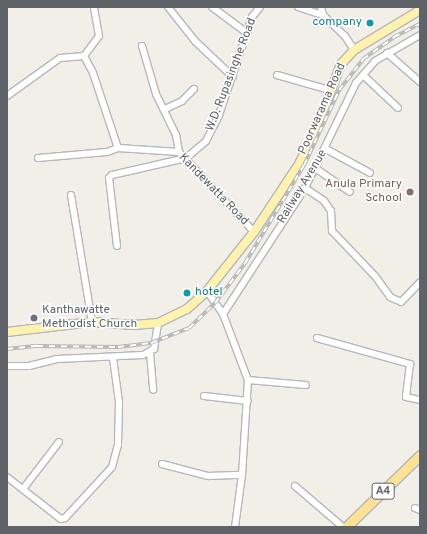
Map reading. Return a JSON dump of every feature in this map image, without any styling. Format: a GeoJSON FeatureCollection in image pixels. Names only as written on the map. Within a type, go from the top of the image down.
{"type":"FeatureCollection","features":[{"type":"Feature","properties":{"kind":"highway","name":"A4"},"geometry":{"type":"LineString","coordinates":[[345,527],[420,455]]}},
{"type":"Feature","properties":{"kind":"main road","name":"Poorwarama Road"},"geometry":{"type":"LineString","coordinates":[[158,323],[187,309],[207,291],[254,232],[314,135],[329,90],[341,64],[354,50],[420,10]]}},
{"type":"Feature","properties":{"kind":"main road"},"geometry":{"type":"LineString","coordinates":[[7,332],[92,322],[134,325],[158,323]]}},
{"type":"Feature","properties":{"kind":"street"},"geometry":{"type":"LineString","coordinates":[[7,96],[60,58],[84,56],[99,36],[94,7]]}},
{"type":"Feature","properties":{"kind":"street"},"geometry":{"type":"LineString","coordinates":[[168,7],[195,41],[233,77]]}},
{"type":"Feature","properties":{"kind":"street"},"geometry":{"type":"LineString","coordinates":[[212,7],[247,33]]}},
{"type":"Feature","properties":{"kind":"street","name":"W.D. Rupasinghe Road"},"geometry":{"type":"LineString","coordinates":[[186,158],[206,141],[233,77],[252,18],[260,7]]}},
{"type":"Feature","properties":{"kind":"street"},"geometry":{"type":"LineString","coordinates":[[298,7],[323,15],[345,36],[354,50]]}},
{"type":"Feature","properties":{"kind":"street"},"geometry":{"type":"LineString","coordinates":[[321,7],[323,15]]}},
{"type":"Feature","properties":{"kind":"street","name":"Railway Avenue"},"geometry":{"type":"LineString","coordinates":[[223,314],[305,188],[326,149],[347,99],[363,75],[386,53],[420,35]]}},
{"type":"Feature","properties":{"kind":"street"},"geometry":{"type":"LineString","coordinates":[[142,46],[156,94],[176,135],[179,152]]}},
{"type":"Feature","properties":{"kind":"street"},"geometry":{"type":"LineString","coordinates":[[386,53],[420,82]]}},
{"type":"Feature","properties":{"kind":"street"},"geometry":{"type":"LineString","coordinates":[[84,56],[93,73],[118,148]]}},
{"type":"Feature","properties":{"kind":"street"},"geometry":{"type":"LineString","coordinates":[[277,75],[329,90]]}},
{"type":"Feature","properties":{"kind":"street"},"geometry":{"type":"LineString","coordinates":[[363,75],[398,108]]}},
{"type":"Feature","properties":{"kind":"street"},"geometry":{"type":"LineString","coordinates":[[164,109],[182,101],[194,88]]}},
{"type":"Feature","properties":{"kind":"street","name":"Kandewatta Road"},"geometry":{"type":"LineString","coordinates":[[38,158],[107,152],[118,148],[179,152],[254,232]]}},
{"type":"Feature","properties":{"kind":"street"},"geometry":{"type":"LineString","coordinates":[[326,149],[370,173]]}},
{"type":"Feature","properties":{"kind":"street"},"geometry":{"type":"LineString","coordinates":[[117,246],[109,178],[112,175],[186,158]]}},
{"type":"Feature","properties":{"kind":"street"},"geometry":{"type":"LineString","coordinates":[[316,168],[350,192]]}},
{"type":"Feature","properties":{"kind":"street"},"geometry":{"type":"LineString","coordinates":[[305,188],[324,202],[330,212],[332,231],[375,276],[390,297],[401,302],[420,282]]}},
{"type":"Feature","properties":{"kind":"street"},"geometry":{"type":"LineString","coordinates":[[71,195],[92,322]]}},
{"type":"Feature","properties":{"kind":"street"},"geometry":{"type":"LineString","coordinates":[[207,291],[223,314],[248,380],[248,401],[242,475],[234,527]]}},
{"type":"Feature","properties":{"kind":"street"},"geometry":{"type":"LineString","coordinates":[[153,390],[150,353],[157,341],[158,323]]}},
{"type":"Feature","properties":{"kind":"street"},"geometry":{"type":"LineString","coordinates":[[317,338],[410,364],[406,397],[420,400]]}},
{"type":"Feature","properties":{"kind":"street"},"geometry":{"type":"LineString","coordinates":[[7,366],[29,366],[57,359],[113,358],[150,353]]}},
{"type":"Feature","properties":{"kind":"street"},"geometry":{"type":"LineString","coordinates":[[7,477],[57,517],[65,518],[112,467],[118,445],[119,402],[113,358]]}},
{"type":"Feature","properties":{"kind":"street"},"geometry":{"type":"LineString","coordinates":[[248,380],[306,385]]}},
{"type":"Feature","properties":{"kind":"street"},"geometry":{"type":"LineString","coordinates":[[204,396],[248,401]]}},
{"type":"Feature","properties":{"kind":"street"},"geometry":{"type":"LineString","coordinates":[[23,489],[59,442]]}},
{"type":"Feature","properties":{"kind":"street"},"geometry":{"type":"LineString","coordinates":[[162,464],[208,476],[242,475]]}},
{"type":"Feature","properties":{"kind":"street"},"geometry":{"type":"LineString","coordinates":[[295,486],[345,527]]}},
{"type":"Feature","properties":{"kind":"railway"},"geometry":{"type":"LineString","coordinates":[[7,349],[37,346],[118,347],[151,343],[189,328],[215,303],[245,263],[304,165],[339,90],[363,59],[394,37],[420,24]]}},
{"type":"Feature","properties":{"kind":"place","name":"company"},"geometry":{"type":"Point","coordinates":[370,23]}},
{"type":"Feature","properties":{"kind":"place","name":"Anula Primary School"},"geometry":{"type":"Point","coordinates":[410,192]}},
{"type":"Feature","properties":{"kind":"place","name":"hotel"},"geometry":{"type":"Point","coordinates":[187,293]}},
{"type":"Feature","properties":{"kind":"place","name":"Kanthawatte Methodist Church"},"geometry":{"type":"Point","coordinates":[34,318]}}]}
